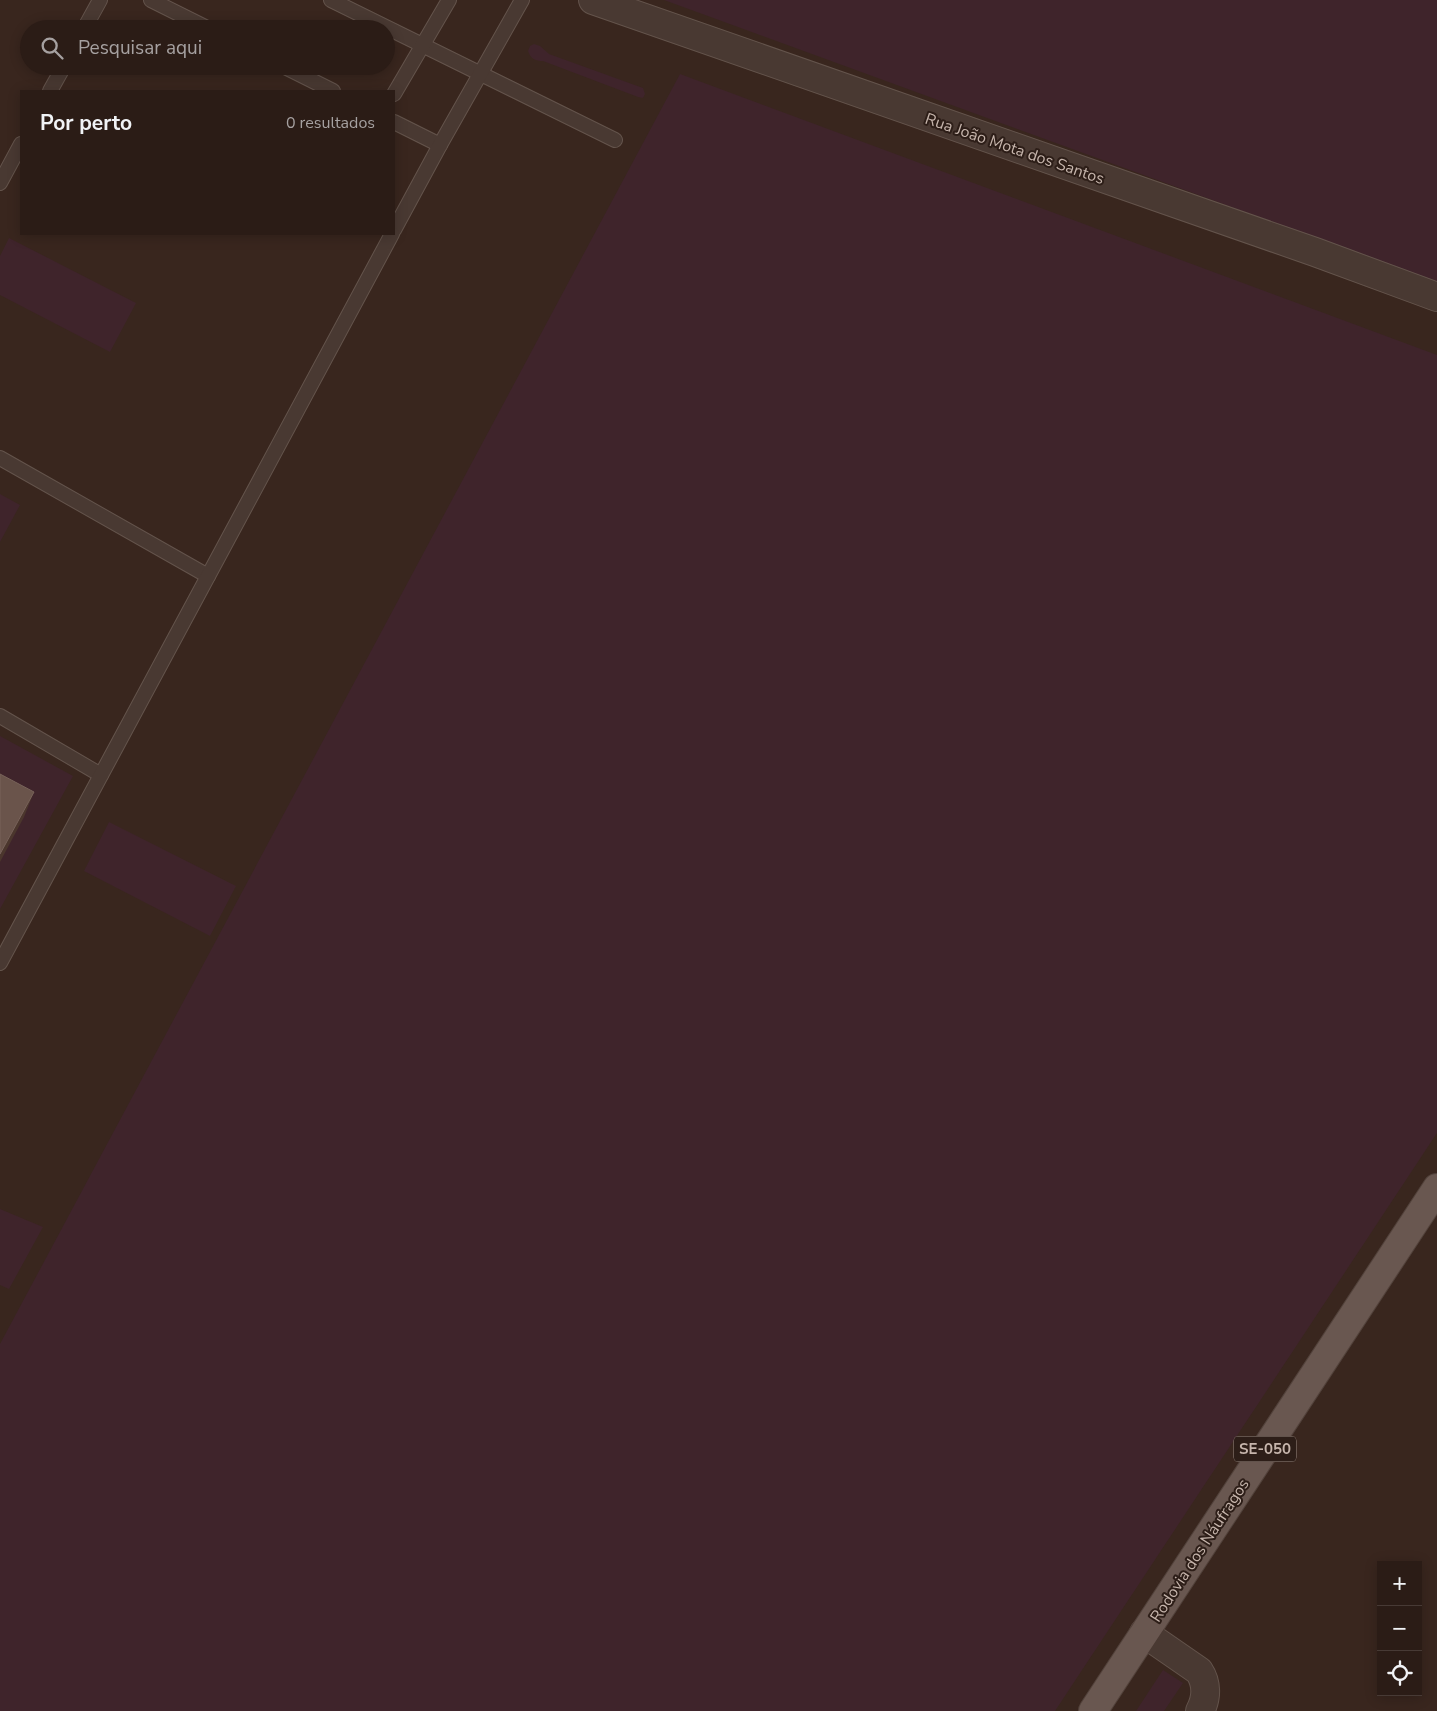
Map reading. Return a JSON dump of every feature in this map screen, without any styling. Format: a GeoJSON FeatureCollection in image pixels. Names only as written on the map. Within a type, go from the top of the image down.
{"type":"FeatureCollection","features":[{"type":"Feature","properties":{"kind":"main road","name":"Rodovia dos Náufragos"},"geometry":{"type":"LineString","coordinates":[[1093,1711],[1437,1188]]}},
{"type":"Feature","properties":{"kind":"street","name":"Rua João Mota dos Santos"},"geometry":{"type":"LineString","coordinates":[[593,0],[1315,252],[1437,297]]}},
{"type":"Feature","properties":{"kind":"street"},"geometry":{"type":"LineString","coordinates":[[1144,1633],[1199,1671],[1205,1690],[1204,1703],[1200,1711]]}},
{"type":"Feature","properties":{"kind":"lane"},"geometry":{"type":"LineString","coordinates":[[89,20],[100,0]]}},
{"type":"Feature","properties":{"kind":"lane"},"geometry":{"type":"LineString","coordinates":[[151,0],[190,20]]}},
{"type":"Feature","properties":{"kind":"lane"},"geometry":{"type":"LineString","coordinates":[[331,0],[372,20]]}},
{"type":"Feature","properties":{"kind":"lane"},"geometry":{"type":"LineString","coordinates":[[395,92],[449,0]]}},
{"type":"Feature","properties":{"kind":"lane"},"geometry":{"type":"LineString","coordinates":[[395,228],[522,0]]}},
{"type":"Feature","properties":{"kind":"lane"},"geometry":{"type":"LineString","coordinates":[[395,31],[615,140]]}},
{"type":"Feature","properties":{"kind":"lane"},"geometry":{"type":"LineString","coordinates":[[51,90],[59,75]]}},
{"type":"Feature","properties":{"kind":"lane"},"geometry":{"type":"LineString","coordinates":[[301,75],[331,90]]}},
{"type":"Feature","properties":{"kind":"lane"},"geometry":{"type":"LineString","coordinates":[[395,122],[440,145]]}},
{"type":"Feature","properties":{"kind":"lane"},"geometry":{"type":"LineString","coordinates":[[0,183],[20,146]]}},
{"type":"Feature","properties":{"kind":"lane"},"geometry":{"type":"LineString","coordinates":[[0,963],[391,235]]}},
{"type":"Feature","properties":{"kind":"lane"},"geometry":{"type":"LineString","coordinates":[[0,458],[208,576]]}},
{"type":"Feature","properties":{"kind":"lane"},"geometry":{"type":"LineString","coordinates":[[0,716],[101,775]]}},
{"type":"Feature","properties":{"kind":"shaded area"},"geometry":{"type":"Polygon","coordinates":[[[664,0],[1437,0],[1437,282],[664,0]]]}},
{"type":"Feature","properties":{"kind":"shaded area"},"geometry":{"type":"Polygon","coordinates":[[[534,44],[540,46],[549,54],[643,88],[645,94],[643,98],[638,97],[536,60],[530,56],[528,51],[530,46],[534,44]]]}},
{"type":"Feature","properties":{"kind":"shaded area"},"geometry":{"type":"Polygon","coordinates":[[[680,74],[1437,355],[1437,1133],[1055,1711],[0,1711],[0,1344],[680,74]]]}},
{"type":"Feature","properties":{"kind":"shaded area"},"geometry":{"type":"Polygon","coordinates":[[[9,238],[136,303],[110,352],[0,295],[0,256],[9,238]]]}},
{"type":"Feature","properties":{"kind":"shaded area"},"geometry":{"type":"Polygon","coordinates":[[[0,494],[20,505],[0,542],[0,494]]]}},
{"type":"Feature","properties":{"kind":"shaded area"},"geometry":{"type":"Polygon","coordinates":[[[0,736],[73,776],[0,909],[0,736]]]}},
{"type":"Feature","properties":{"kind":"shaded area"},"geometry":{"type":"Polygon","coordinates":[[[109,822],[236,886],[210,936],[84,871],[109,822]]]}},
{"type":"Feature","properties":{"kind":"shaded area"},"geometry":{"type":"Polygon","coordinates":[[[0,1209],[43,1227],[9,1289],[0,1285],[0,1209]]]}},
{"type":"Feature","properties":{"kind":"shaded area"},"geometry":{"type":"Polygon","coordinates":[[[1163,1670],[1183,1683],[1164,1711],[1136,1711],[1163,1670]]]}},
{"type":"Feature","properties":{"kind":"building"},"geometry":{"type":"Polygon","coordinates":[[[0,774],[34,792],[0,854],[0,774]]]}}]}
